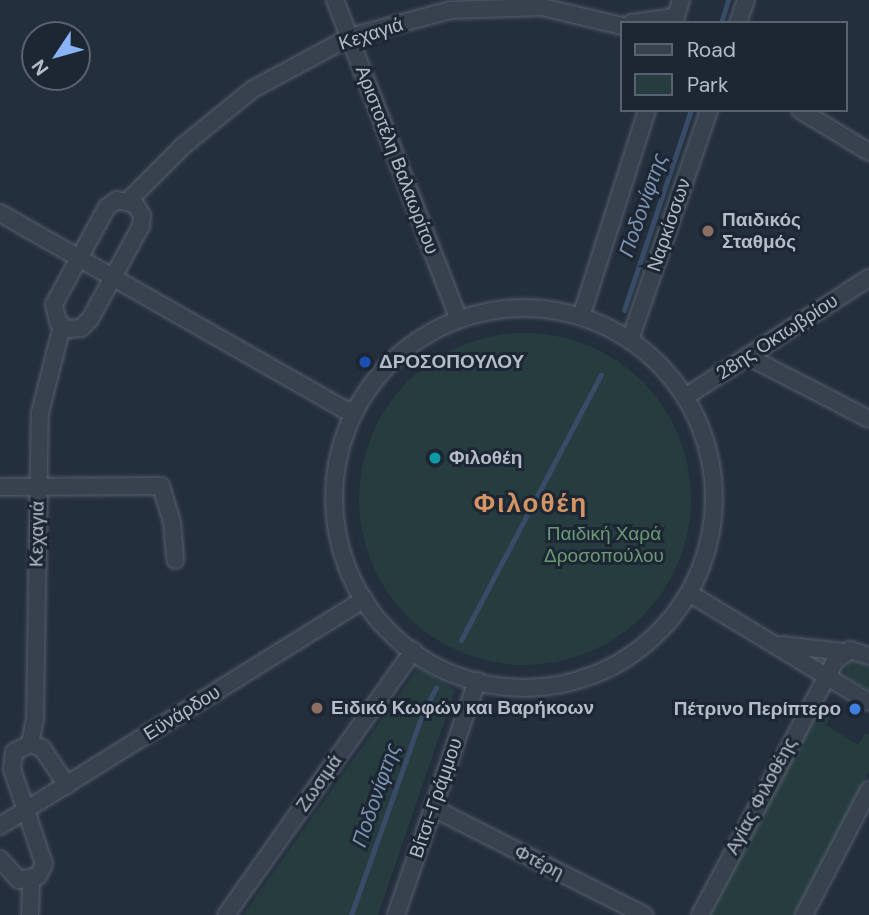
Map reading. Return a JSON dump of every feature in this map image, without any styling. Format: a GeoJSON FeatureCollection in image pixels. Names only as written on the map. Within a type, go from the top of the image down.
{"type":"FeatureCollection","features":[{"type":"Feature","properties":{"kind":"street","name":"Αριστοτέλη Βαλαωρίτου"},"geometry":{"type":"LineString","coordinates":[[335,0],[459,319]]}},
{"type":"Feature","properties":{"kind":"street"},"geometry":{"type":"LineString","coordinates":[[675,20],[681,0]]}},
{"type":"Feature","properties":{"kind":"street"},"geometry":{"type":"LineString","coordinates":[[739,21],[746,0]]}},
{"type":"Feature","properties":{"kind":"street","name":"Κεχαγιά"},"geometry":{"type":"LineString","coordinates":[[30,915],[31,880],[42,870],[44,858],[11,763],[14,752],[30,744],[35,719],[40,413],[62,326],[55,316],[54,304],[107,207],[117,200],[129,200],[183,146],[253,89],[350,37],[451,10],[542,7],[620,25]]}},
{"type":"Feature","properties":{"kind":"street"},"geometry":{"type":"LineString","coordinates":[[582,317],[647,112]]}},
{"type":"Feature","properties":{"kind":"street","name":"Ναρκίσσων"},"geometry":{"type":"LineString","coordinates":[[630,340],[708,112]]}},
{"type":"Feature","properties":{"kind":"street"},"geometry":{"type":"LineString","coordinates":[[803,112],[869,152]]}},
{"type":"Feature","properties":{"kind":"street"},"geometry":{"type":"LineString","coordinates":[[62,326],[74,330],[86,324],[113,277],[142,222],[139,209],[129,200]]}},
{"type":"Feature","properties":{"kind":"street"},"geometry":{"type":"LineString","coordinates":[[0,212],[343,409],[355,411]]}},
{"type":"Feature","properties":{"kind":"street","name":"28ης Οκτωβρίου"},"geometry":{"type":"LineString","coordinates":[[685,397],[869,278]]}},
{"type":"Feature","properties":{"kind":"street"},"geometry":{"type":"LineString","coordinates":[[522,307],[582,317],[630,340],[652,357],[685,397],[707,447],[714,497],[708,545],[689,593],[645,645],[604,671],[533,688],[477,681],[438,667],[413,651],[364,599],[349,570],[335,515],[338,458],[355,411],[393,360],[415,342],[459,319],[522,307]]}},
{"type":"Feature","properties":{"kind":"street"},"geometry":{"type":"LineString","coordinates":[[747,356],[869,419]]}},
{"type":"Feature","properties":{"kind":"street"},"geometry":{"type":"LineString","coordinates":[[0,487],[160,486],[170,513],[175,560]]}},
{"type":"Feature","properties":{"kind":"street"},"geometry":{"type":"LineString","coordinates":[[689,593],[780,645],[825,678],[869,702]]}},
{"type":"Feature","properties":{"kind":"street","name":"Εϋνάρδου"},"geometry":{"type":"LineString","coordinates":[[0,827],[364,599]]}},
{"type":"Feature","properties":{"kind":"street"},"geometry":{"type":"LineString","coordinates":[[847,651],[869,638]]}},
{"type":"Feature","properties":{"kind":"street"},"geometry":{"type":"LineString","coordinates":[[780,645],[847,651],[869,656]]}},
{"type":"Feature","properties":{"kind":"street","name":"Ζωσιμά"},"geometry":{"type":"LineString","coordinates":[[226,915],[413,651]]}},
{"type":"Feature","properties":{"kind":"street","name":"Αγίας Φιλοθέης"},"geometry":{"type":"LineString","coordinates":[[700,915],[825,678],[847,651]]}},
{"type":"Feature","properties":{"kind":"street","name":"Βίτσι-Γράμμου"},"geometry":{"type":"LineString","coordinates":[[396,915],[477,681]]}},
{"type":"Feature","properties":{"kind":"street"},"geometry":{"type":"LineString","coordinates":[[30,744],[42,748],[67,785]]}},
{"type":"Feature","properties":{"kind":"street"},"geometry":{"type":"LineString","coordinates":[[804,915],[869,790]]}},
{"type":"Feature","properties":{"kind":"street","name":"Φτέρη"},"geometry":{"type":"LineString","coordinates":[[433,808],[644,915]]}},
{"type":"Feature","properties":{"kind":"street"},"geometry":{"type":"LineString","coordinates":[[0,859],[14,877],[31,880]]}},
{"type":"Feature","properties":{"kind":"green space","name":"Παιδική Χαρά Δροσοπούλου"},"geometry":{"type":"Polygon","coordinates":[[[525,333],[557,336],[589,345],[617,361],[642,382],[663,407],[679,435],[688,467],[691,499],[688,531],[679,563],[663,591],[642,616],[617,637],[589,653],[557,662],[525,665],[493,662],[461,653],[433,637],[408,616],[387,591],[371,563],[362,531],[359,499],[362,467],[371,435],[387,407],[408,382],[433,361],[461,345],[493,336],[525,333]]]}},
{"type":"Feature","properties":{"kind":"green space"},"geometry":{"type":"Polygon","coordinates":[[[852,661],[869,667],[869,690],[846,676],[845,667],[852,661]]]}},
{"type":"Feature","properties":{"kind":"green space"},"geometry":{"type":"Polygon","coordinates":[[[418,668],[455,690],[378,915],[243,915],[418,668]]]}},
{"type":"Feature","properties":{"kind":"green space"},"geometry":{"type":"Polygon","coordinates":[[[818,707],[831,714],[826,725],[858,745],[865,733],[869,735],[869,772],[795,915],[710,915],[818,707]]]}},
{"type":"Feature","properties":{"kind":"waterway","name":"Ποδονίφτης"},"geometry":{"type":"LineString","coordinates":[[722,21],[728,0]]}},
{"type":"Feature","properties":{"kind":"waterway","name":"Ποδονίφτης"},"geometry":{"type":"LineString","coordinates":[[624,310],[690,112]]}},
{"type":"Feature","properties":{"kind":"waterway","name":"Ποδονίφτης"},"geometry":{"type":"LineString","coordinates":[[461,640],[601,375]]}},
{"type":"Feature","properties":{"kind":"waterway","name":"Ποδονίφτης"},"geometry":{"type":"LineString","coordinates":[[351,915],[422,714],[436,688]]}},
{"type":"Feature","properties":{"kind":"place","name":"Παιδικός Σταθμός"},"geometry":{"type":"Point","coordinates":[708,231]}},
{"type":"Feature","properties":{"kind":"place","name":"ΔΡΟΣΟΠΟΥΛΟΥ"},"geometry":{"type":"Point","coordinates":[365,362]}},
{"type":"Feature","properties":{"kind":"place","name":"Φιλοθέη"},"geometry":{"type":"Point","coordinates":[435,458]}},
{"type":"Feature","properties":{"kind":"place","name":"Ειδικό Κωφών και Βαρήκοων"},"geometry":{"type":"Point","coordinates":[317,708]}},
{"type":"Feature","properties":{"kind":"place","name":"Πέτρινο Περίπτερο"},"geometry":{"type":"Point","coordinates":[855,709]}},
{"type":"Feature","properties":{"kind":"district","name":"Φιλοθέη"},"geometry":{"type":"Point","coordinates":[531,504]}}]}
